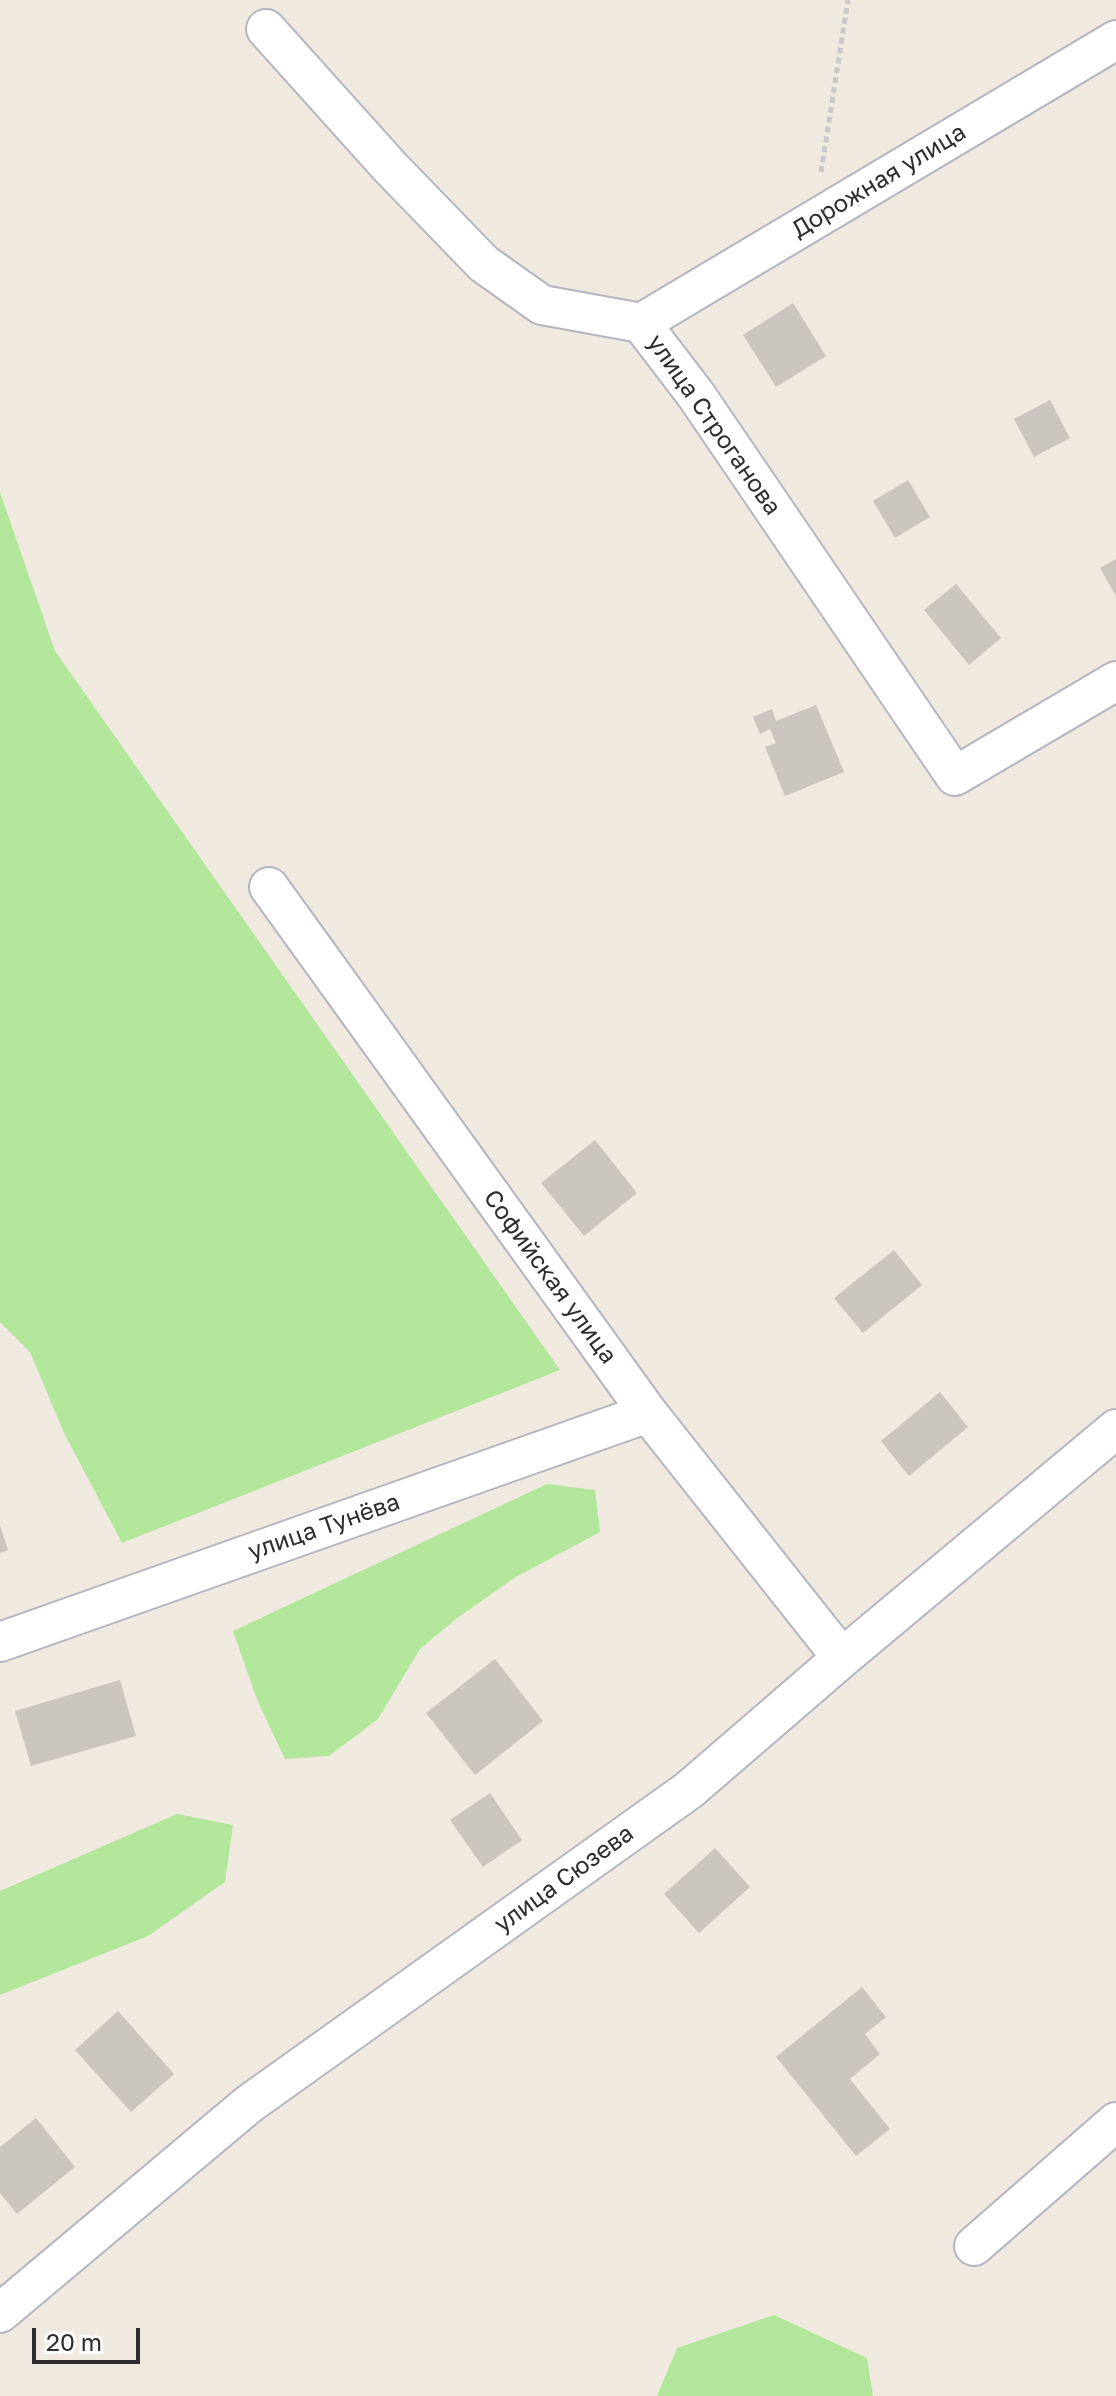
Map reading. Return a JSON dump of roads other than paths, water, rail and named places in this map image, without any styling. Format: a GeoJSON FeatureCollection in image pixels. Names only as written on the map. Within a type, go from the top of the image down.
{"type":"FeatureCollection","features":[{"type":"Feature","properties":{"kind":"street","name":"улица Строганова"},"geometry":{"type":"LineString","coordinates":[[266,29],[390,167],[484,264],[542,305],[641,323],[696,395],[955,776],[1116,681]]}},
{"type":"Feature","properties":{"kind":"street","name":"Дорожная улица"},"geometry":{"type":"LineString","coordinates":[[641,323],[1116,40]]}},
{"type":"Feature","properties":{"kind":"street","name":"Софийская улица"},"geometry":{"type":"LineString","coordinates":[[269,887],[648,1413],[842,1658]]}},
{"type":"Feature","properties":{"kind":"street","name":"улица Тунёва"},"geometry":{"type":"LineString","coordinates":[[0,1642],[648,1413]]}},
{"type":"Feature","properties":{"kind":"street","name":"улица Сюзева"},"geometry":{"type":"LineString","coordinates":[[0,2313],[249,2104],[689,1790],[1116,1429]]}},
{"type":"Feature","properties":{"kind":"street"},"geometry":{"type":"LineString","coordinates":[[974,2246],[1116,2122]]}}]}
